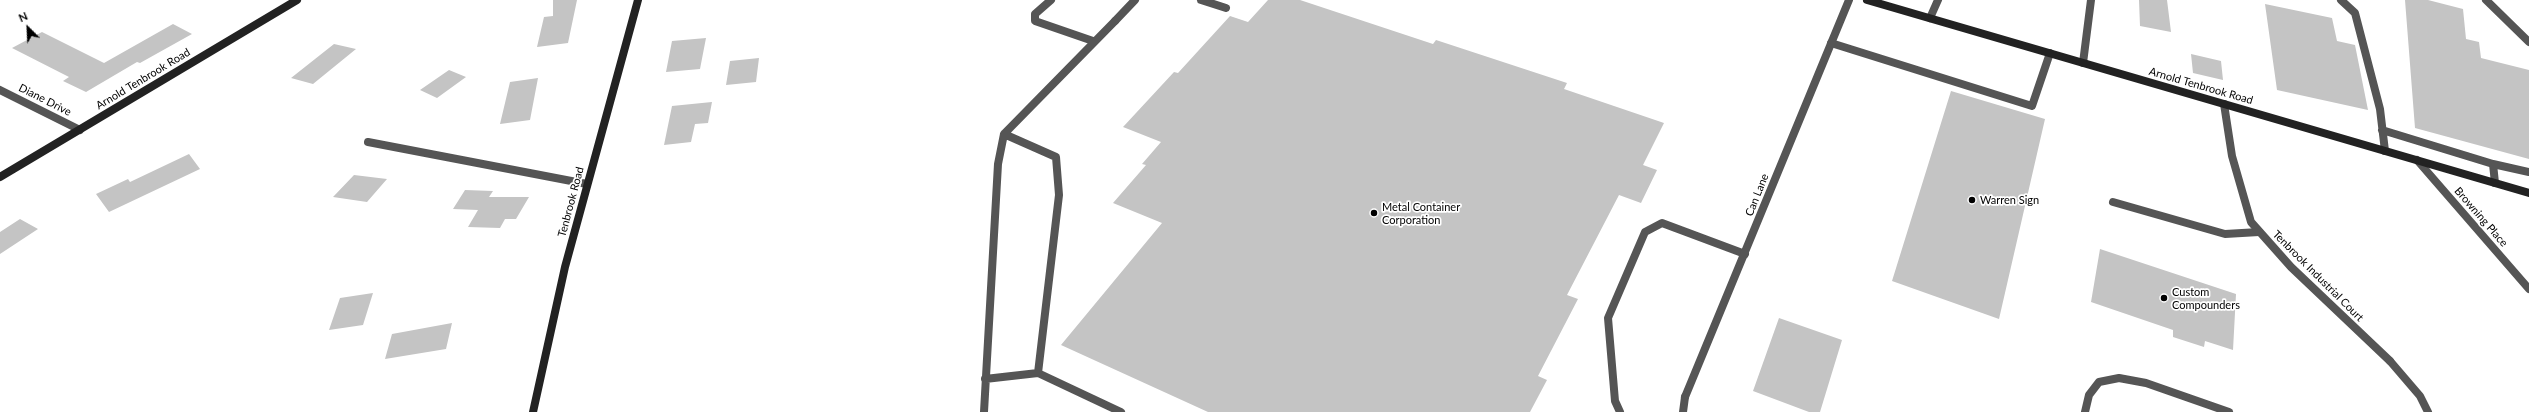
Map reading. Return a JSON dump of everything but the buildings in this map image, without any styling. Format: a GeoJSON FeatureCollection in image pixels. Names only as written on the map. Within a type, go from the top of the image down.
{"type":"FeatureCollection","features":[{"type":"Feature","properties":{"kind":"street","name":"Arnold Tenbrook Road"},"geometry":{"type":"LineString","coordinates":[[0,177],[297,0]]}},
{"type":"Feature","properties":{"kind":"street","name":"Tenbrook Road"},"geometry":{"type":"LineString","coordinates":[[533,412],[565,267],[586,184],[638,0]]}},
{"type":"Feature","properties":{"kind":"street"},"geometry":{"type":"LineString","coordinates":[[1051,0],[1035,14],[1035,21],[1093,41]]}},
{"type":"Feature","properties":{"kind":"street"},"geometry":{"type":"LineString","coordinates":[[984,412],[998,164],[1004,134],[1093,41],[1135,0]]}},
{"type":"Feature","properties":{"kind":"street"},"geometry":{"type":"LineString","coordinates":[[1201,0],[1226,8]]}},
{"type":"Feature","properties":{"kind":"street","name":"Can Lane"},"geometry":{"type":"LineString","coordinates":[[1683,412],[1685,397],[1849,0]]}},
{"type":"Feature","properties":{"kind":"street"},"geometry":{"type":"LineString","coordinates":[[1930,18],[1938,0]]}},
{"type":"Feature","properties":{"kind":"street"},"geometry":{"type":"LineString","coordinates":[[2083,63],[2087,45],[2091,0]]}},
{"type":"Feature","properties":{"kind":"street"},"geometry":{"type":"LineString","coordinates":[[2341,0],[2355,13],[2380,109],[2384,151]]}},
{"type":"Feature","properties":{"kind":"street"},"geometry":{"type":"LineString","coordinates":[[2486,0],[2529,42]]}},
{"type":"Feature","properties":{"kind":"street","name":"Arnold Tenbrook Road"},"geometry":{"type":"LineString","coordinates":[[1871,1],[2529,193]]}},
{"type":"Feature","properties":{"kind":"street"},"geometry":{"type":"LineString","coordinates":[[1831,43],[2032,106],[2050,53]]}},
{"type":"Feature","properties":{"kind":"street","name":"Diane Drive"},"geometry":{"type":"LineString","coordinates":[[0,90],[80,130]]}},
{"type":"Feature","properties":{"kind":"street","name":"Tenbrook Industrial Court"},"geometry":{"type":"LineString","coordinates":[[2224,104],[2226,126],[2243,199],[2251,222],[2291,268],[2390,361],[2420,396],[2428,412]]}},
{"type":"Feature","properties":{"kind":"street"},"geometry":{"type":"LineString","coordinates":[[2382,130],[2493,164],[2529,172]]}},
{"type":"Feature","properties":{"kind":"street"},"geometry":{"type":"LineString","coordinates":[[1004,134],[1056,157],[1059,195],[1038,373]]}},
{"type":"Feature","properties":{"kind":"street"},"geometry":{"type":"LineString","coordinates":[[368,142],[586,184]]}},
{"type":"Feature","properties":{"kind":"street","name":"Browning Place"},"geometry":{"type":"LineString","coordinates":[[2417,160],[2529,289]]}},
{"type":"Feature","properties":{"kind":"street"},"geometry":{"type":"LineString","coordinates":[[2493,164],[2495,183]]}},
{"type":"Feature","properties":{"kind":"street"},"geometry":{"type":"LineString","coordinates":[[2113,202],[2225,234],[2260,232]]}},
{"type":"Feature","properties":{"kind":"street"},"geometry":{"type":"LineString","coordinates":[[1620,412],[1615,402],[1608,318],[1646,232],[1662,224],[1745,254]]}},
{"type":"Feature","properties":{"kind":"street"},"geometry":{"type":"LineString","coordinates":[[986,379],[1038,373],[1121,412]]}},
{"type":"Feature","properties":{"kind":"street"},"geometry":{"type":"LineString","coordinates":[[2085,412],[2088,395],[2100,382],[2119,378],[2146,383],[2229,412]]}},
{"type":"Feature","properties":{"kind":"place","name":"Warren Sign"},"geometry":{"type":"Point","coordinates":[1972,200]}},
{"type":"Feature","properties":{"kind":"place","name":"Metal Container Corporation"},"geometry":{"type":"Point","coordinates":[1374,213]}},
{"type":"Feature","properties":{"kind":"place","name":"Custom Compounders"},"geometry":{"type":"Point","coordinates":[2164,298]}}]}
